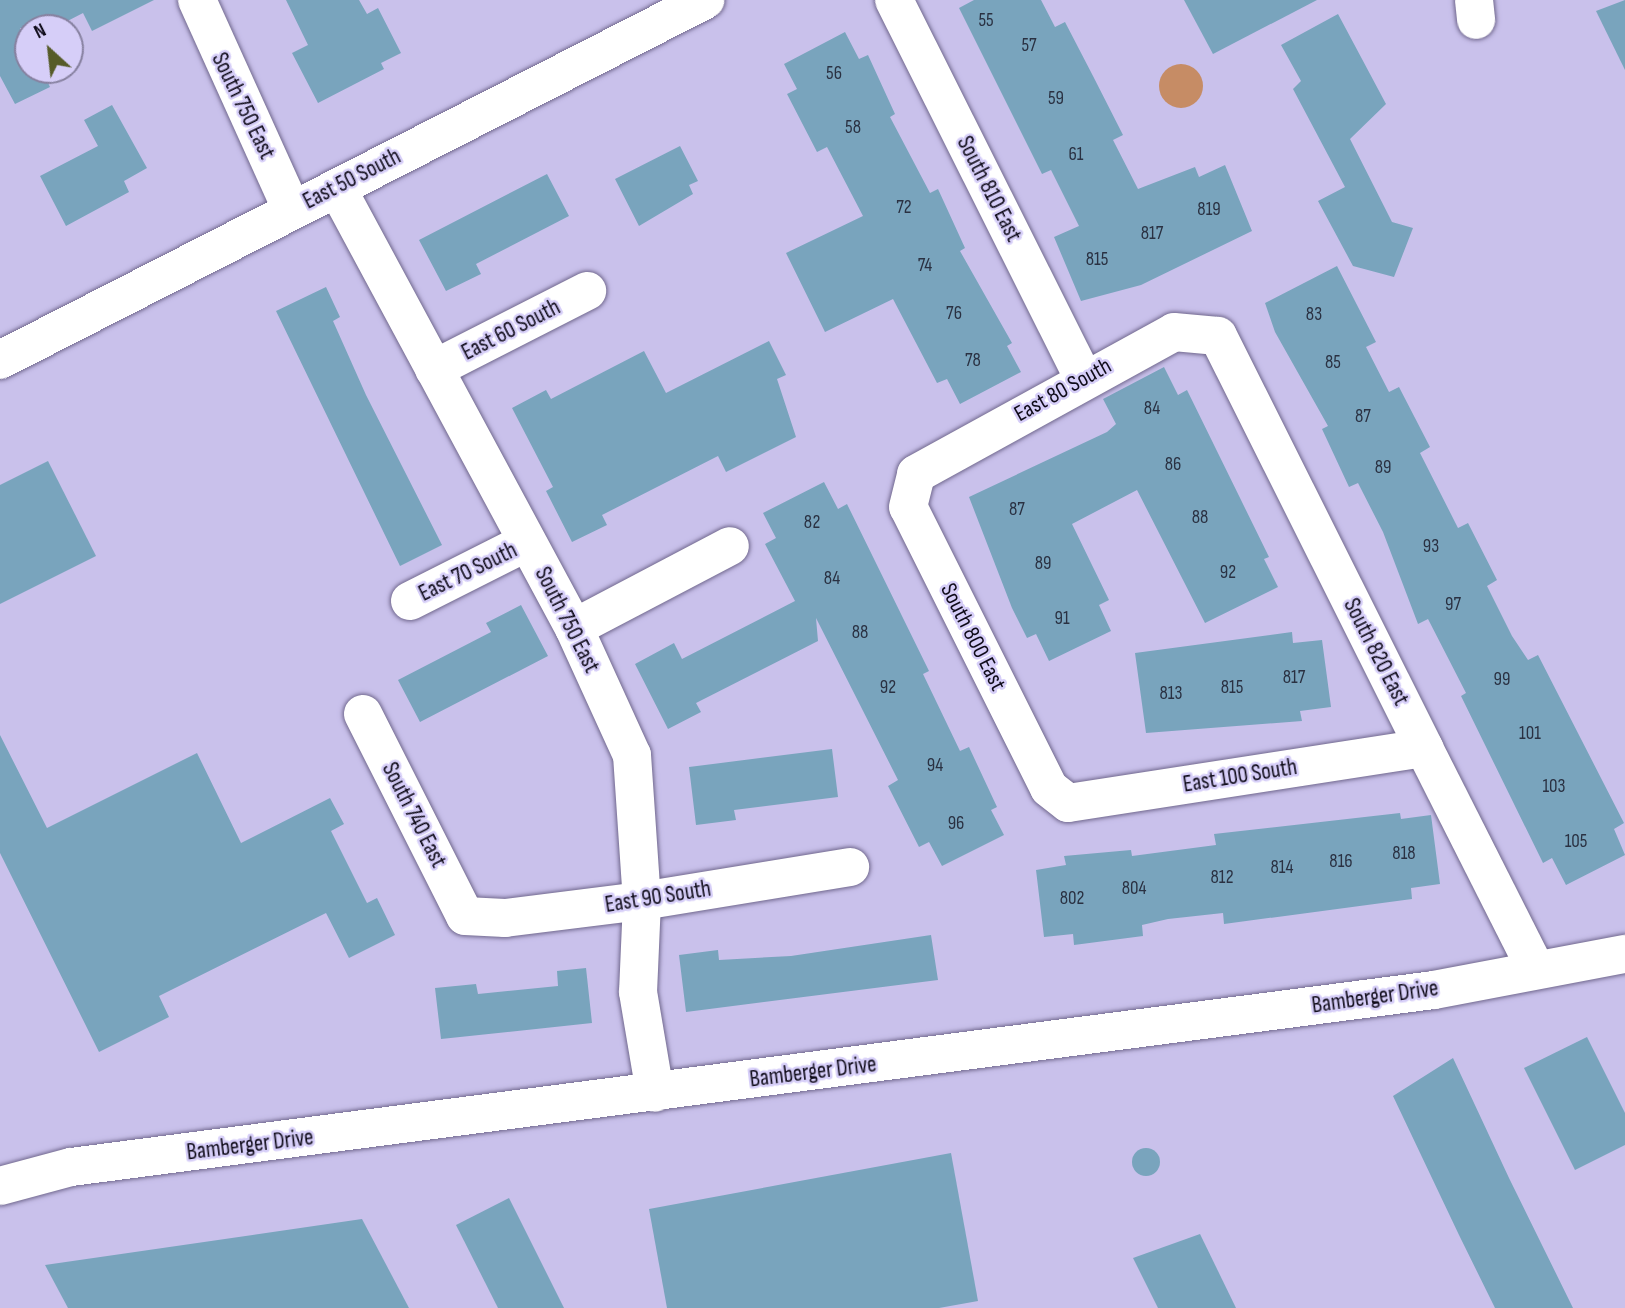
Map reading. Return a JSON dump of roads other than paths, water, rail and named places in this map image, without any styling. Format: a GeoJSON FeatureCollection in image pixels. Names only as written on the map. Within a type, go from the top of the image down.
{"type":"FeatureCollection","features":[{"type":"Feature","properties":{"kind":"street","name":"South 750 East"},"geometry":{"type":"LineString","coordinates":[[197,0],[292,210]]}},
{"type":"Feature","properties":{"kind":"street","name":"East 50 South"},"geometry":{"type":"LineString","coordinates":[[0,360],[337,188],[659,10],[705,0]]}},
{"type":"Feature","properties":{"kind":"street","name":"South 810 East"},"geometry":{"type":"LineString","coordinates":[[894,0],[1083,377]]}},
{"type":"Feature","properties":{"kind":"street","name":"South 750 East"},"geometry":{"type":"LineString","coordinates":[[337,188],[574,628],[632,755],[642,901],[638,992],[655,1093]]}},
{"type":"Feature","properties":{"kind":"street","name":"East 60 South"},"geometry":{"type":"LineString","coordinates":[[434,369],[587,291]]}},
{"type":"Feature","properties":{"kind":"street","name":"East 80 South"},"geometry":{"type":"LineString","coordinates":[[916,474],[1083,377],[1174,332],[1218,336]]}},
{"type":"Feature","properties":{"kind":"street","name":"South 820 East"},"geometry":{"type":"LineString","coordinates":[[1218,336],[1535,968]]}},
{"type":"Feature","properties":{"kind":"street","name":"South 800 East"},"geometry":{"type":"LineString","coordinates":[[916,474],[908,507],[1049,788],[1058,794]]}},
{"type":"Feature","properties":{"kind":"street","name":"East 70 South"},"geometry":{"type":"LineString","coordinates":[[410,601],[527,542]]}},
{"type":"Feature","properties":{"kind":"street"},"geometry":{"type":"LineString","coordinates":[[574,628],[730,546]]}},
{"type":"Feature","properties":{"kind":"street","name":"South 740 East"},"geometry":{"type":"LineString","coordinates":[[363,714],[465,916]]}},
{"type":"Feature","properties":{"kind":"street","name":"East 100 South"},"geometry":{"type":"LineString","coordinates":[[1058,794],[1068,803],[1424,748]]}},
{"type":"Feature","properties":{"kind":"street","name":"East 90 South"},"geometry":{"type":"LineString","coordinates":[[465,916],[505,918],[642,901],[850,867]]}},
{"type":"Feature","properties":{"kind":"street","name":"Bamberger Drive"},"geometry":{"type":"LineString","coordinates":[[0,1186],[60,1169],[1434,990],[1535,968],[1625,954]]}}]}
